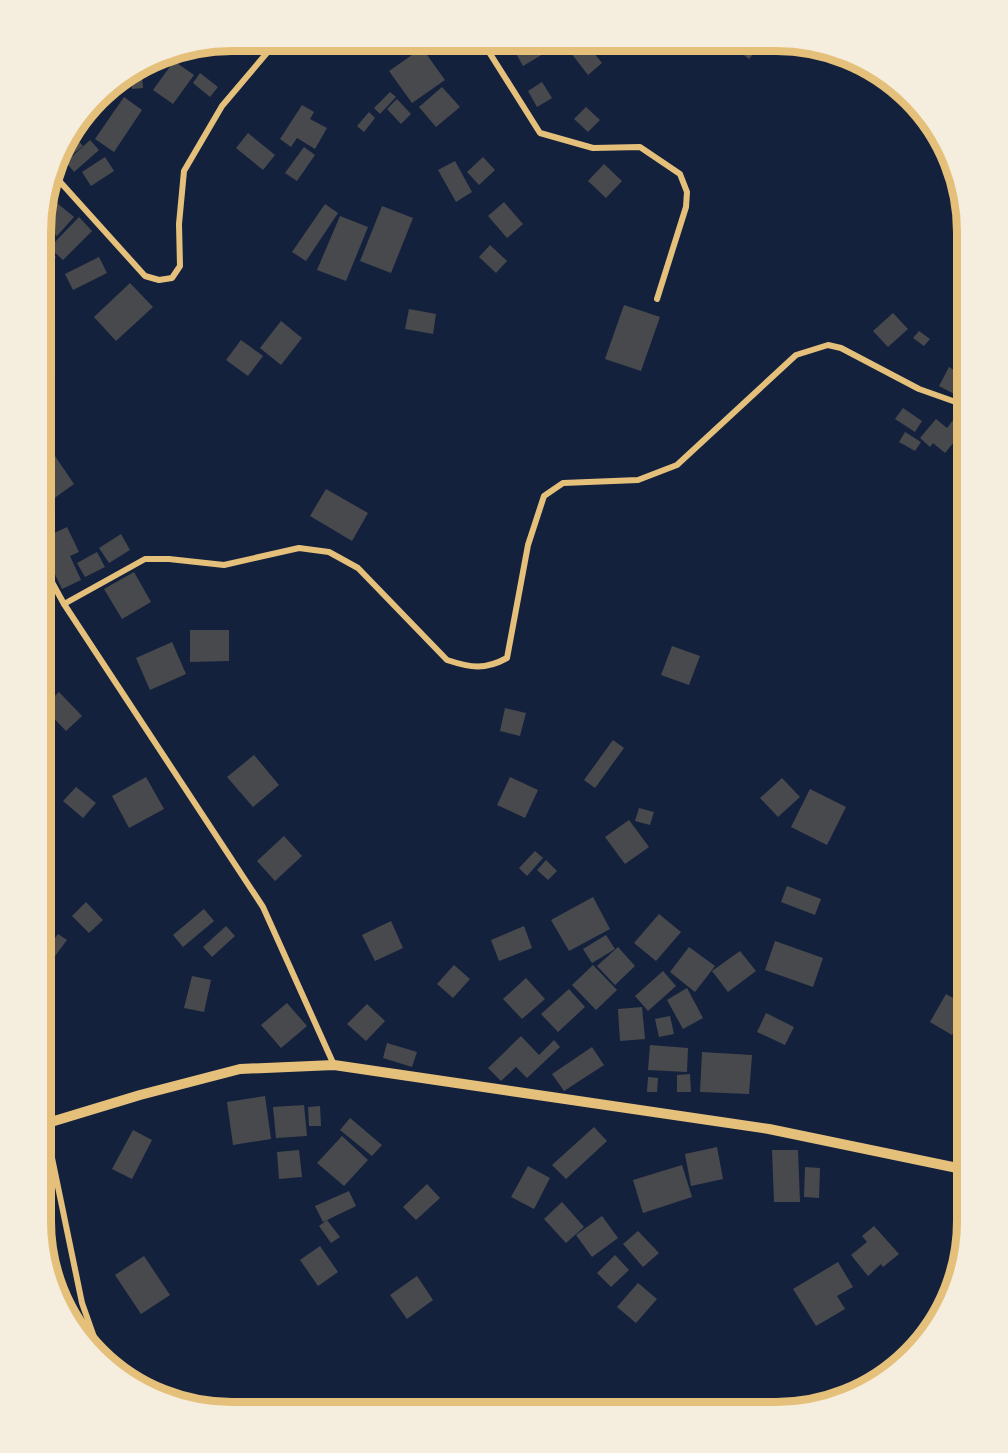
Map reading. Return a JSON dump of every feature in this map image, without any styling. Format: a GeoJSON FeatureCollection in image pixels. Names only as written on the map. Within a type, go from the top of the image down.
{"type":"FeatureCollection","features":[{"type":"Feature","properties":{"kind":"street"},"geometry":{"type":"LineString","coordinates":[[59,180],[145,276],[159,280],[172,278],[180,266],[178,224],[184,171],[222,106],[269,51]]}},
{"type":"Feature","properties":{"kind":"street"},"geometry":{"type":"LineString","coordinates":[[488,51],[540,133],[593,148],[640,147],[680,174],[687,192],[686,207],[657,299]]}},
{"type":"Feature","properties":{"kind":"street"},"geometry":{"type":"LineString","coordinates":[[64,604],[145,559],[169,559],[224,565],[299,548],[328,552],[358,568],[447,660],[467,667],[492,666],[507,658],[528,545],[544,496],[563,483],[638,480],[677,465],[796,355],[828,345],[841,348],[919,389],[957,402]]}},
{"type":"Feature","properties":{"kind":"street"},"geometry":{"type":"LineString","coordinates":[[51,580],[64,604],[263,907],[334,1065]]}},
{"type":"Feature","properties":{"kind":"street"},"geometry":{"type":"LineString","coordinates":[[51,1123],[140,1095],[240,1070],[334,1065],[768,1129],[957,1168]]}},
{"type":"Feature","properties":{"kind":"street"},"geometry":{"type":"LineString","coordinates":[[51,1162],[82,1304],[94,1337]]}},
{"type":"Feature","properties":{"kind":"building"},"geometry":{"type":"Polygon","coordinates":[[[418,51],[424,51],[445,80],[412,103],[389,71],[418,51]]]}},
{"type":"Feature","properties":{"kind":"building"},"geometry":{"type":"Polygon","coordinates":[[[515,51],[541,51],[543,54],[523,66],[515,51]]]}},
{"type":"Feature","properties":{"kind":"building"},"geometry":{"type":"Polygon","coordinates":[[[592,51],[602,63],[588,75],[571,53],[592,51]]]}},
{"type":"Feature","properties":{"kind":"building"},"geometry":{"type":"Polygon","coordinates":[[[739,51],[756,51],[749,59],[739,51]]]}},
{"type":"Feature","properties":{"kind":"building"},"geometry":{"type":"Polygon","coordinates":[[[174,61],[194,75],[173,104],[153,90],[174,61]]]}},
{"type":"Feature","properties":{"kind":"building"},"geometry":{"type":"Polygon","coordinates":[[[200,73],[218,87],[210,97],[193,83],[200,73]]]}},
{"type":"Feature","properties":{"kind":"building"},"geometry":{"type":"Polygon","coordinates":[[[142,77],[143,88],[132,89],[132,82],[142,77]]]}},
{"type":"Feature","properties":{"kind":"building"},"geometry":{"type":"Polygon","coordinates":[[[542,82],[552,98],[537,107],[528,91],[542,82]]]}},
{"type":"Feature","properties":{"kind":"building"},"geometry":{"type":"Polygon","coordinates":[[[442,87],[460,107],[436,127],[419,107],[442,87]]]}},
{"type":"Feature","properties":{"kind":"building"},"geometry":{"type":"Polygon","coordinates":[[[390,92],[396,97],[380,114],[374,108],[390,92]]]}},
{"type":"Feature","properties":{"kind":"building"},"geometry":{"type":"Polygon","coordinates":[[[124,97],[142,110],[114,152],[95,139],[124,97]]]}},
{"type":"Feature","properties":{"kind":"building"},"geometry":{"type":"Polygon","coordinates":[[[397,99],[411,114],[401,124],[387,109],[397,99]]]}},
{"type":"Feature","properties":{"kind":"building"},"geometry":{"type":"Polygon","coordinates":[[[302,105],[314,112],[310,119],[327,128],[315,149],[297,138],[291,147],[280,139],[302,105]]]}},
{"type":"Feature","properties":{"kind":"building"},"geometry":{"type":"Polygon","coordinates":[[[586,107],[600,120],[588,132],[574,119],[586,107]]]}},
{"type":"Feature","properties":{"kind":"building"},"geometry":{"type":"Polygon","coordinates":[[[369,112],[375,118],[364,132],[357,126],[369,112]]]}},
{"type":"Feature","properties":{"kind":"building"},"geometry":{"type":"Polygon","coordinates":[[[248,133],[275,155],[263,170],[236,148],[248,133]]]}},
{"type":"Feature","properties":{"kind":"building"},"geometry":{"type":"Polygon","coordinates":[[[77,140],[83,146],[67,159],[77,140]]]}},
{"type":"Feature","properties":{"kind":"building"},"geometry":{"type":"Polygon","coordinates":[[[90,140],[99,150],[74,172],[66,162],[90,140]]]}},
{"type":"Feature","properties":{"kind":"building"},"geometry":{"type":"Polygon","coordinates":[[[304,147],[315,155],[297,181],[285,173],[304,147]]]}},
{"type":"Feature","properties":{"kind":"building"},"geometry":{"type":"Polygon","coordinates":[[[105,157],[114,171],[91,186],[82,172],[105,157]]]}},
{"type":"Feature","properties":{"kind":"building"},"geometry":{"type":"Polygon","coordinates":[[[483,157],[495,170],[479,185],[467,172],[483,157]]]}},
{"type":"Feature","properties":{"kind":"building"},"geometry":{"type":"Polygon","coordinates":[[[455,161],[472,192],[456,202],[438,170],[455,161]]]}},
{"type":"Feature","properties":{"kind":"building"},"geometry":{"type":"Polygon","coordinates":[[[604,164],[622,181],[606,198],[588,181],[604,164]]]}},
{"type":"Feature","properties":{"kind":"building"},"geometry":{"type":"Polygon","coordinates":[[[504,202],[523,224],[507,238],[488,216],[504,202]]]}},
{"type":"Feature","properties":{"kind":"building"},"geometry":{"type":"Polygon","coordinates":[[[57,203],[74,217],[57,236],[51,231],[53,207],[57,203]]]}},
{"type":"Feature","properties":{"kind":"building"},"geometry":{"type":"Polygon","coordinates":[[[325,204],[338,213],[306,261],[292,252],[325,204]]]}},
{"type":"Feature","properties":{"kind":"building"},"geometry":{"type":"Polygon","coordinates":[[[382,206],[413,218],[391,273],[360,261],[382,206]]]}},
{"type":"Feature","properties":{"kind":"building"},"geometry":{"type":"Polygon","coordinates":[[[340,216],[368,227],[346,281],[317,270],[340,216]]]}},
{"type":"Feature","properties":{"kind":"building"},"geometry":{"type":"Polygon","coordinates":[[[79,217],[92,231],[63,260],[51,249],[51,237],[55,242],[79,217]]]}},
{"type":"Feature","properties":{"kind":"building"},"geometry":{"type":"Polygon","coordinates":[[[490,245],[507,261],[496,273],[479,257],[490,245]]]}},
{"type":"Feature","properties":{"kind":"building"},"geometry":{"type":"Polygon","coordinates":[[[51,251],[56,257],[51,262],[51,251]]]}},
{"type":"Feature","properties":{"kind":"building"},"geometry":{"type":"Polygon","coordinates":[[[99,257],[107,273],[73,290],[65,274],[99,257]]]}},
{"type":"Feature","properties":{"kind":"building"},"geometry":{"type":"Polygon","coordinates":[[[130,283],[153,307],[116,341],[94,317],[130,283]]]}},
{"type":"Feature","properties":{"kind":"building"},"geometry":{"type":"Polygon","coordinates":[[[624,305],[660,317],[641,371],[605,359],[624,305]]]}},
{"type":"Feature","properties":{"kind":"building"},"geometry":{"type":"Polygon","coordinates":[[[409,309],[436,314],[433,334],[405,329],[409,309]]]}},
{"type":"Feature","properties":{"kind":"building"},"geometry":{"type":"Polygon","coordinates":[[[893,313],[908,329],[888,347],[873,331],[893,313]]]}},
{"type":"Feature","properties":{"kind":"building"},"geometry":{"type":"Polygon","coordinates":[[[281,321],[302,338],[281,365],[260,348],[281,321]]]}},
{"type":"Feature","properties":{"kind":"building"},"geometry":{"type":"Polygon","coordinates":[[[919,331],[930,339],[924,346],[913,338],[919,331]]]}},
{"type":"Feature","properties":{"kind":"building"},"geometry":{"type":"Polygon","coordinates":[[[241,340],[263,356],[248,376],[226,360],[241,340]]]}},
{"type":"Feature","properties":{"kind":"building"},"geometry":{"type":"Polygon","coordinates":[[[949,367],[957,372],[957,395],[939,386],[949,367]]]}},
{"type":"Feature","properties":{"kind":"building"},"geometry":{"type":"Polygon","coordinates":[[[903,408],[922,421],[915,432],[895,419],[903,408]]]}},
{"type":"Feature","properties":{"kind":"building"},"geometry":{"type":"Polygon","coordinates":[[[957,415],[957,438],[945,453],[933,443],[930,447],[920,438],[936,419],[947,428],[957,415]]]}},
{"type":"Feature","properties":{"kind":"building"},"geometry":{"type":"Polygon","coordinates":[[[905,432],[921,442],[915,451],[899,442],[905,432]]]}},
{"type":"Feature","properties":{"kind":"building"},"geometry":{"type":"Polygon","coordinates":[[[55,456],[74,484],[51,501],[51,459],[55,456]]]}},
{"type":"Feature","properties":{"kind":"building"},"geometry":{"type":"Polygon","coordinates":[[[326,489],[368,513],[352,541],[310,516],[326,489]]]}},
{"type":"Feature","properties":{"kind":"building"},"geometry":{"type":"Polygon","coordinates":[[[67,527],[79,552],[70,556],[81,580],[62,589],[51,566],[51,535],[67,527]]]}},
{"type":"Feature","properties":{"kind":"building"},"geometry":{"type":"Polygon","coordinates":[[[121,534],[130,550],[109,563],[99,548],[121,534]]]}},
{"type":"Feature","properties":{"kind":"building"},"geometry":{"type":"Polygon","coordinates":[[[97,552],[105,567],[85,577],[77,563],[97,552]]]}},
{"type":"Feature","properties":{"kind":"building"},"geometry":{"type":"Polygon","coordinates":[[[134,572],[151,602],[122,619],[104,589],[134,572]]]}},
{"type":"Feature","properties":{"kind":"building"},"geometry":{"type":"Polygon","coordinates":[[[190,630],[229,630],[229,661],[190,662],[190,630]]]}},
{"type":"Feature","properties":{"kind":"building"},"geometry":{"type":"Polygon","coordinates":[[[172,642],[186,674],[150,690],[136,658],[172,642]]]}},
{"type":"Feature","properties":{"kind":"building"},"geometry":{"type":"Polygon","coordinates":[[[672,646],[700,656],[689,685],[661,675],[672,646]]]}},
{"type":"Feature","properties":{"kind":"building"},"geometry":{"type":"Polygon","coordinates":[[[59,692],[82,716],[66,731],[51,715],[51,700],[59,692]]]}},
{"type":"Feature","properties":{"kind":"building"},"geometry":{"type":"Polygon","coordinates":[[[505,708],[526,713],[520,736],[500,731],[505,708]]]}},
{"type":"Feature","properties":{"kind":"building"},"geometry":{"type":"Polygon","coordinates":[[[613,740],[624,748],[595,788],[584,780],[613,740]]]}},
{"type":"Feature","properties":{"kind":"building"},"geometry":{"type":"Polygon","coordinates":[[[254,755],[279,785],[253,807],[227,777],[254,755]]]}},
{"type":"Feature","properties":{"kind":"building"},"geometry":{"type":"Polygon","coordinates":[[[146,777],[164,809],[129,828],[112,796],[146,777]]]}},
{"type":"Feature","properties":{"kind":"building"},"geometry":{"type":"Polygon","coordinates":[[[510,777],[538,790],[525,818],[497,805],[510,777]]]}},
{"type":"Feature","properties":{"kind":"building"},"geometry":{"type":"Polygon","coordinates":[[[782,778],[800,797],[778,817],[760,798],[782,778]]]}},
{"type":"Feature","properties":{"kind":"building"},"geometry":{"type":"Polygon","coordinates":[[[76,787],[96,803],[83,818],[63,801],[76,787]]]}},
{"type":"Feature","properties":{"kind":"building"},"geometry":{"type":"Polygon","coordinates":[[[810,789],[846,807],[827,845],[791,827],[810,789]]]}},
{"type":"Feature","properties":{"kind":"building"},"geometry":{"type":"Polygon","coordinates":[[[639,808],[654,812],[650,825],[635,821],[639,808]]]}},
{"type":"Feature","properties":{"kind":"building"},"geometry":{"type":"Polygon","coordinates":[[[629,820],[649,847],[625,864],[605,837],[629,820]]]}},
{"type":"Feature","properties":{"kind":"building"},"geometry":{"type":"Polygon","coordinates":[[[284,836],[302,856],[275,881],[257,861],[284,836]]]}},
{"type":"Feature","properties":{"kind":"building"},"geometry":{"type":"Polygon","coordinates":[[[535,851],[543,858],[527,876],[519,868],[535,851]]]}},
{"type":"Feature","properties":{"kind":"building"},"geometry":{"type":"Polygon","coordinates":[[[546,860],[557,871],[548,880],[537,870],[546,860]]]}},
{"type":"Feature","properties":{"kind":"building"},"geometry":{"type":"Polygon","coordinates":[[[787,886],[821,899],[815,915],[781,902],[787,886]]]}},
{"type":"Feature","properties":{"kind":"building"},"geometry":{"type":"Polygon","coordinates":[[[593,897],[610,929],[569,951],[551,920],[593,897]]]}},
{"type":"Feature","properties":{"kind":"building"},"geometry":{"type":"Polygon","coordinates":[[[86,902],[103,920],[89,933],[72,916],[86,902]]]}},
{"type":"Feature","properties":{"kind":"building"},"geometry":{"type":"Polygon","coordinates":[[[204,909],[214,921],[183,947],[173,935],[204,909]]]}},
{"type":"Feature","properties":{"kind":"building"},"geometry":{"type":"Polygon","coordinates":[[[659,914],[681,932],[656,961],[634,943],[659,914]]]}},
{"type":"Feature","properties":{"kind":"building"},"geometry":{"type":"Polygon","coordinates":[[[391,921],[403,948],[375,961],[362,935],[391,921]]]}},
{"type":"Feature","properties":{"kind":"building"},"geometry":{"type":"Polygon","coordinates":[[[226,926],[235,936],[212,957],[203,947],[226,926]]]}},
{"type":"Feature","properties":{"kind":"building"},"geometry":{"type":"Polygon","coordinates":[[[524,926],[532,948],[499,961],[491,940],[524,926]]]}},
{"type":"Feature","properties":{"kind":"building"},"geometry":{"type":"Polygon","coordinates":[[[58,934],[67,940],[51,961],[51,943],[58,934]]]}},
{"type":"Feature","properties":{"kind":"building"},"geometry":{"type":"Polygon","coordinates":[[[606,935],[615,949],[592,963],[583,949],[606,935]]]}},
{"type":"Feature","properties":{"kind":"building"},"geometry":{"type":"Polygon","coordinates":[[[775,941],[823,958],[813,987],[765,970],[775,941]]]}},
{"type":"Feature","properties":{"kind":"building"},"geometry":{"type":"Polygon","coordinates":[[[618,947],[635,966],[615,985],[597,966],[618,947]]]}},
{"type":"Feature","properties":{"kind":"building"},"geometry":{"type":"Polygon","coordinates":[[[689,947],[715,966],[695,992],[670,972],[689,947]]]}},
{"type":"Feature","properties":{"kind":"building"},"geometry":{"type":"Polygon","coordinates":[[[740,951],[756,971],[728,992],[712,971],[740,951]]]}},
{"type":"Feature","properties":{"kind":"building"},"geometry":{"type":"Polygon","coordinates":[[[454,965],[470,979],[453,998],[437,984],[454,965]]]}},
{"type":"Feature","properties":{"kind":"building"},"geometry":{"type":"Polygon","coordinates":[[[593,965],[617,990],[596,1010],[572,985],[593,965]]]}},
{"type":"Feature","properties":{"kind":"building"},"geometry":{"type":"Polygon","coordinates":[[[663,971],[676,986],[648,1011],[635,996],[663,971]]]}},
{"type":"Feature","properties":{"kind":"building"},"geometry":{"type":"Polygon","coordinates":[[[192,976],[211,980],[204,1012],[184,1008],[192,976]]]}},
{"type":"Feature","properties":{"kind":"building"},"geometry":{"type":"Polygon","coordinates":[[[526,978],[545,999],[522,1019],[503,999],[526,978]]]}},
{"type":"Feature","properties":{"kind":"building"},"geometry":{"type":"Polygon","coordinates":[[[687,988],[703,1018],[683,1029],[667,1000],[687,988]]]}},
{"type":"Feature","properties":{"kind":"building"},"geometry":{"type":"Polygon","coordinates":[[[569,989],[585,1007],[558,1032],[541,1014],[569,989]]]}},
{"type":"Feature","properties":{"kind":"building"},"geometry":{"type":"Polygon","coordinates":[[[946,994],[957,1000],[957,1025],[952,1035],[930,1022],[946,994]]]}},
{"type":"Feature","properties":{"kind":"building"},"geometry":{"type":"Polygon","coordinates":[[[287,1003],[307,1026],[281,1048],[261,1025],[287,1003]]]}},
{"type":"Feature","properties":{"kind":"building"},"geometry":{"type":"Polygon","coordinates":[[[367,1004],[385,1021],[366,1041],[347,1024],[367,1004]]]}},
{"type":"Feature","properties":{"kind":"building"},"geometry":{"type":"Polygon","coordinates":[[[642,1007],[645,1039],[620,1041],[618,1009],[642,1007]]]}},
{"type":"Feature","properties":{"kind":"building"},"geometry":{"type":"Polygon","coordinates":[[[766,1013],[794,1027],[785,1045],[757,1032],[766,1013]]]}},
{"type":"Feature","properties":{"kind":"building"},"geometry":{"type":"Polygon","coordinates":[[[670,1016],[674,1034],[659,1037],[655,1019],[670,1016]]]}},
{"type":"Feature","properties":{"kind":"building"},"geometry":{"type":"Polygon","coordinates":[[[521,1036],[539,1055],[554,1040],[560,1047],[527,1078],[516,1067],[501,1081],[488,1068],[521,1036]]]}},
{"type":"Feature","properties":{"kind":"building"},"geometry":{"type":"Polygon","coordinates":[[[387,1043],[417,1052],[412,1067],[383,1058],[387,1043]]]}},
{"type":"Feature","properties":{"kind":"building"},"geometry":{"type":"Polygon","coordinates":[[[650,1045],[688,1048],[687,1072],[648,1070],[650,1045]]]}},
{"type":"Feature","properties":{"kind":"building"},"geometry":{"type":"Polygon","coordinates":[[[592,1047],[604,1065],[564,1091],[552,1074],[592,1047]]]}},
{"type":"Feature","properties":{"kind":"building"},"geometry":{"type":"Polygon","coordinates":[[[702,1052],[752,1055],[749,1094],[700,1092],[702,1052]]]}},
{"type":"Feature","properties":{"kind":"building"},"geometry":{"type":"Polygon","coordinates":[[[690,1074],[691,1092],[677,1092],[677,1075],[690,1074]]]}},
{"type":"Feature","properties":{"kind":"building"},"geometry":{"type":"Polygon","coordinates":[[[648,1077],[658,1078],[657,1092],[647,1092],[648,1077]]]}},
{"type":"Feature","properties":{"kind":"building"},"geometry":{"type":"Polygon","coordinates":[[[265,1096],[271,1139],[233,1145],[227,1102],[265,1096]]]}},
{"type":"Feature","properties":{"kind":"building"},"geometry":{"type":"Polygon","coordinates":[[[304,1105],[307,1136],[276,1138],[273,1107],[304,1105]]]}},
{"type":"Feature","properties":{"kind":"building"},"geometry":{"type":"Polygon","coordinates":[[[320,1106],[321,1126],[309,1126],[308,1107],[320,1106]]]}},
{"type":"Feature","properties":{"kind":"building"},"geometry":{"type":"Polygon","coordinates":[[[350,1118],[382,1145],[372,1156],[340,1130],[350,1118]]]}},
{"type":"Feature","properties":{"kind":"building"},"geometry":{"type":"Polygon","coordinates":[[[594,1127],[607,1141],[566,1179],[552,1165],[594,1127]]]}},
{"type":"Feature","properties":{"kind":"building"},"geometry":{"type":"Polygon","coordinates":[[[133,1130],[152,1140],[132,1179],[112,1169],[133,1130]]]}},
{"type":"Feature","properties":{"kind":"building"},"geometry":{"type":"Polygon","coordinates":[[[342,1136],[368,1160],[344,1186],[317,1163],[342,1136]]]}},
{"type":"Feature","properties":{"kind":"building"},"geometry":{"type":"Polygon","coordinates":[[[717,1147],[723,1179],[691,1186],[685,1154],[717,1147]]]}},
{"type":"Feature","properties":{"kind":"building"},"geometry":{"type":"Polygon","coordinates":[[[299,1150],[302,1177],[279,1179],[277,1152],[299,1150]]]}},
{"type":"Feature","properties":{"kind":"building"},"geometry":{"type":"Polygon","coordinates":[[[772,1150],[798,1150],[800,1202],[774,1202],[772,1150]]]}},
{"type":"Feature","properties":{"kind":"building"},"geometry":{"type":"Polygon","coordinates":[[[682,1165],[692,1197],[643,1213],[633,1180],[682,1165]]]}},
{"type":"Feature","properties":{"kind":"building"},"geometry":{"type":"Polygon","coordinates":[[[528,1166],[550,1178],[534,1209],[511,1197],[528,1166]]]}},
{"type":"Feature","properties":{"kind":"building"},"geometry":{"type":"Polygon","coordinates":[[[805,1167],[820,1168],[819,1198],[804,1197],[805,1167]]]}},
{"type":"Feature","properties":{"kind":"building"},"geometry":{"type":"Polygon","coordinates":[[[427,1184],[440,1198],[416,1220],[403,1207],[427,1184]]]}},
{"type":"Feature","properties":{"kind":"building"},"geometry":{"type":"Polygon","coordinates":[[[349,1191],[356,1206],[323,1222],[315,1206],[349,1191]]]}},
{"type":"Feature","properties":{"kind":"building"},"geometry":{"type":"Polygon","coordinates":[[[562,1202],[584,1227],[566,1243],[544,1219],[562,1202]]]}},
{"type":"Feature","properties":{"kind":"building"},"geometry":{"type":"Polygon","coordinates":[[[602,1216],[618,1238],[592,1257],[576,1235],[602,1216]]]}},
{"type":"Feature","properties":{"kind":"building"},"geometry":{"type":"Polygon","coordinates":[[[327,1220],[340,1237],[331,1243],[319,1226],[327,1220]]]}},
{"type":"Feature","properties":{"kind":"building"},"geometry":{"type":"Polygon","coordinates":[[[874,1226],[899,1254],[883,1267],[881,1264],[868,1276],[851,1255],[867,1242],[862,1236],[874,1226]]]}},
{"type":"Feature","properties":{"kind":"building"},"geometry":{"type":"Polygon","coordinates":[[[638,1231],[659,1253],[643,1267],[623,1244],[638,1231]]]}},
{"type":"Feature","properties":{"kind":"building"},"geometry":{"type":"Polygon","coordinates":[[[320,1246],[338,1272],[318,1286],[300,1260],[320,1246]]]}},
{"type":"Feature","properties":{"kind":"building"},"geometry":{"type":"Polygon","coordinates":[[[615,1255],[629,1270],[611,1287],[597,1273],[615,1255]]]}},
{"type":"Feature","properties":{"kind":"building"},"geometry":{"type":"Polygon","coordinates":[[[144,1256],[170,1295],[141,1314],[115,1275],[144,1256]]]}},
{"type":"Feature","properties":{"kind":"building"},"geometry":{"type":"Polygon","coordinates":[[[838,1262],[853,1287],[837,1296],[845,1309],[816,1326],[793,1289],[838,1262]]]}},
{"type":"Feature","properties":{"kind":"building"},"geometry":{"type":"Polygon","coordinates":[[[417,1276],[433,1300],[407,1319],[390,1295],[417,1276]]]}},
{"type":"Feature","properties":{"kind":"building"},"geometry":{"type":"Polygon","coordinates":[[[638,1283],[657,1299],[636,1323],[617,1307],[638,1283]]]}}]}
